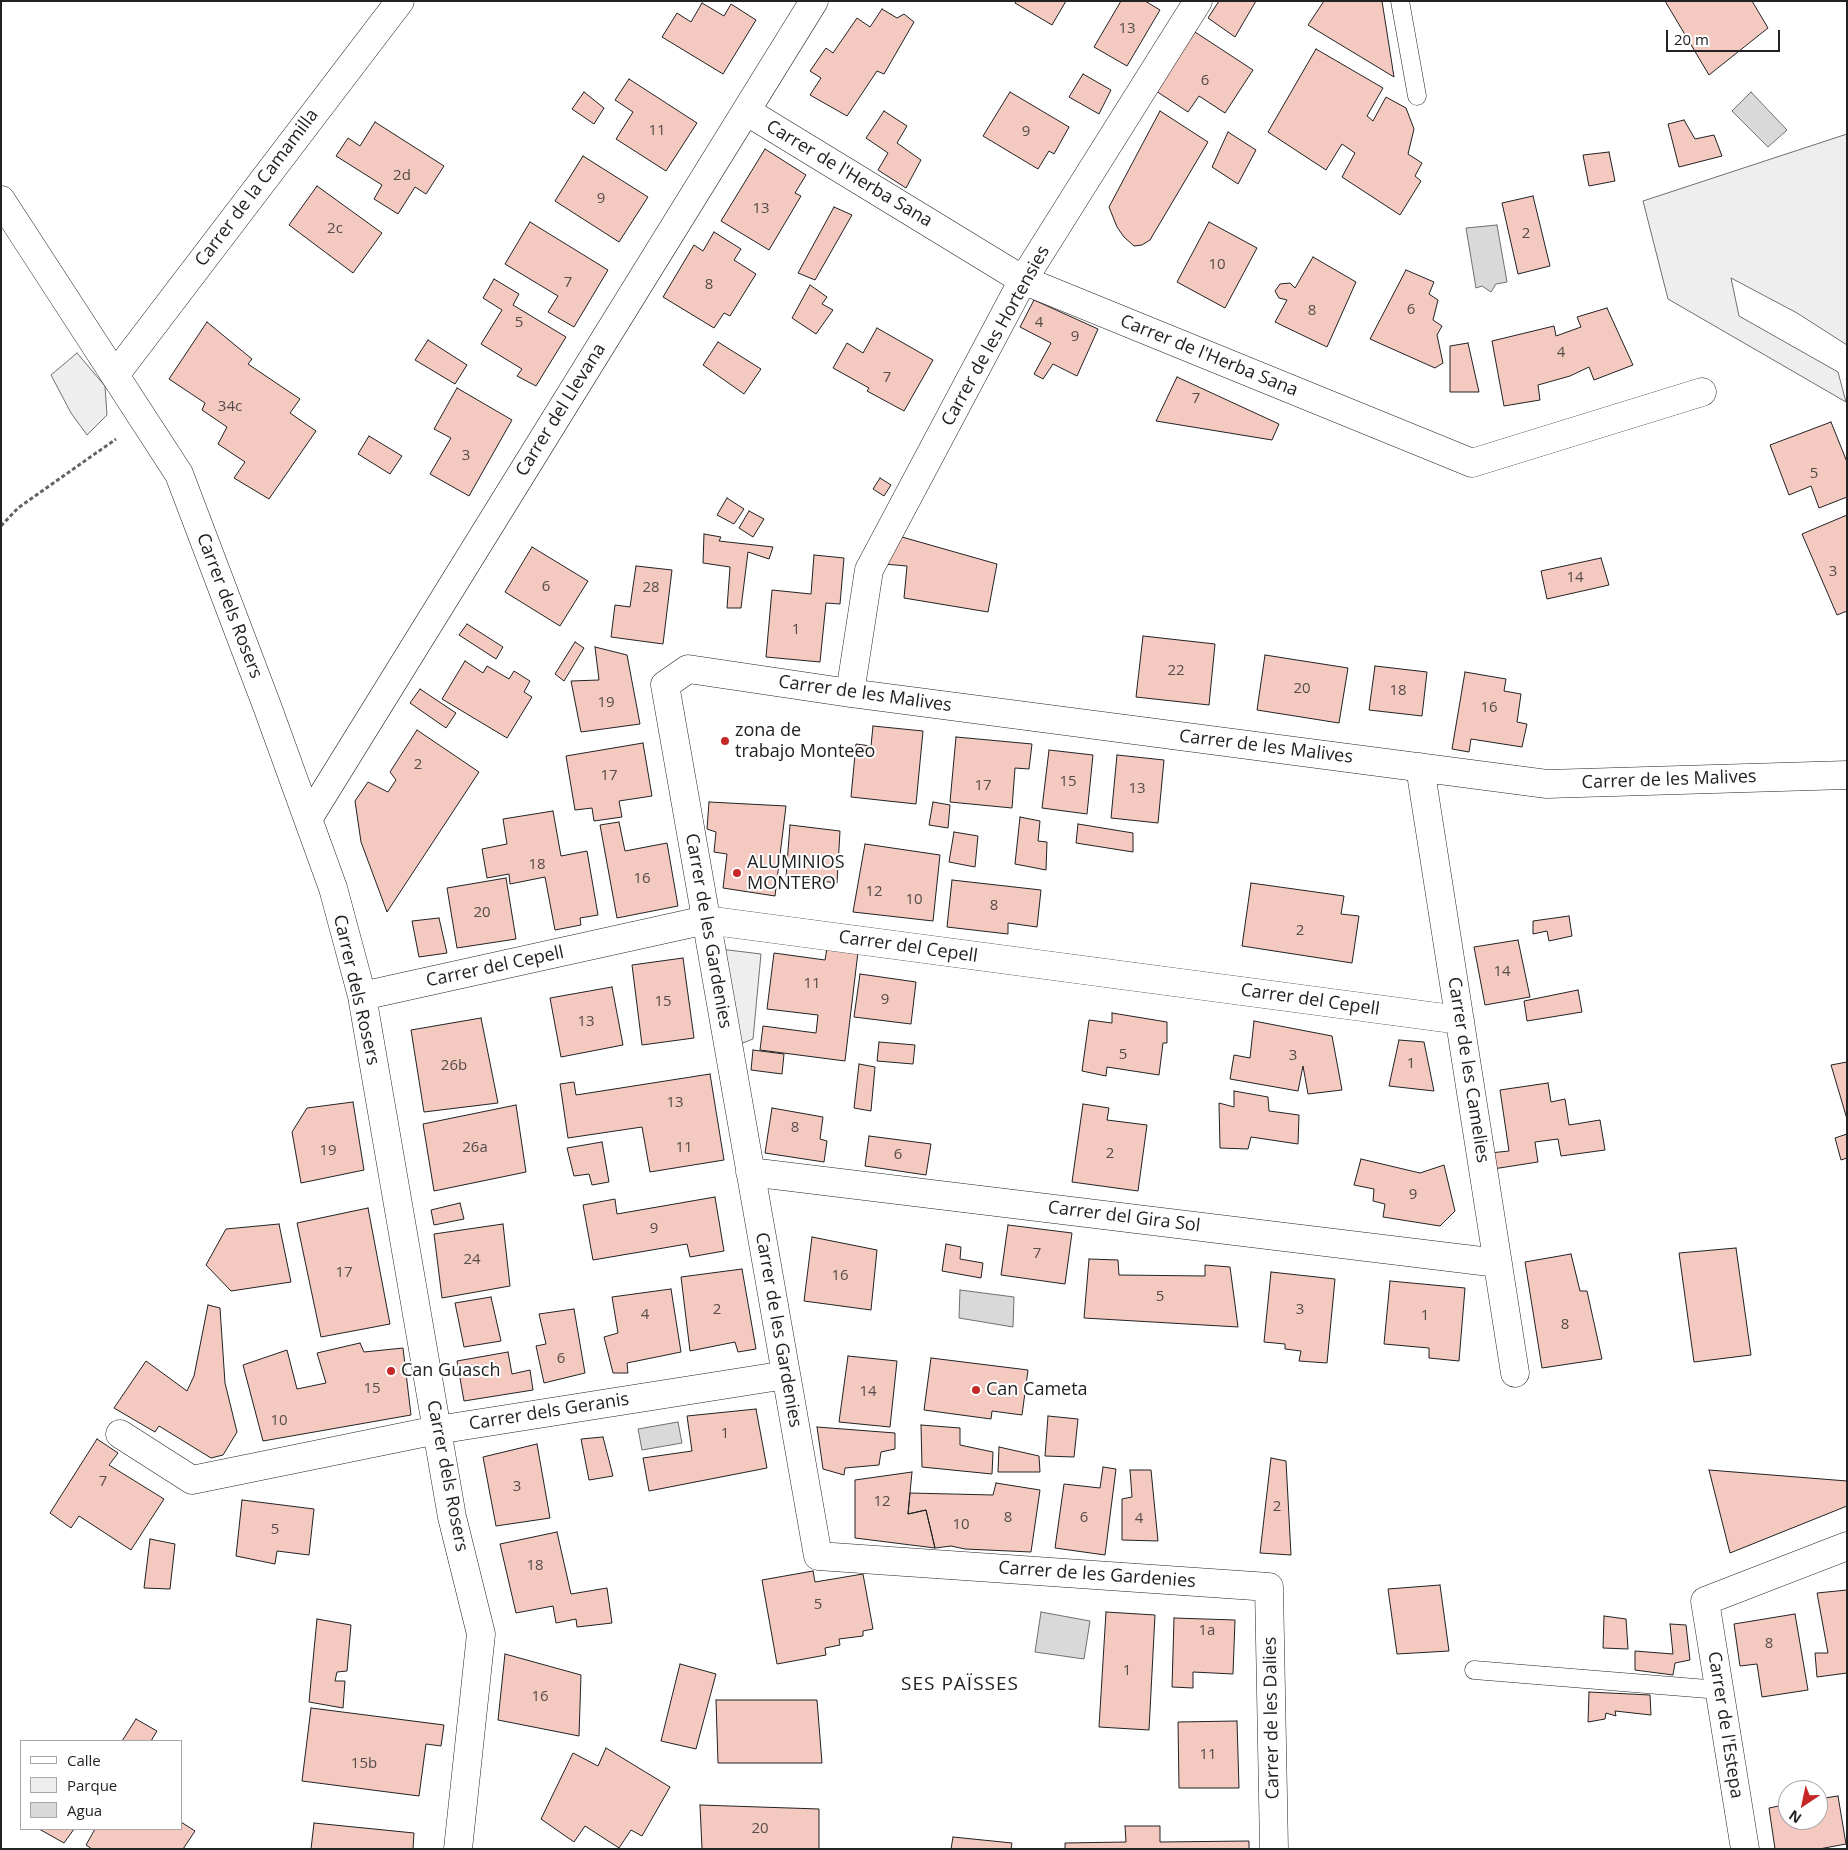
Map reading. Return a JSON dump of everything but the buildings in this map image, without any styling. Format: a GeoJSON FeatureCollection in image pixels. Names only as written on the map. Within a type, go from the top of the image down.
{"type":"FeatureCollection","features":[{"type":"Feature","properties":{"kind":"street","name":"Carrer de la Camamilla"},"geometry":{"type":"LineString","coordinates":[[115,375],[400,1]]}},
{"type":"Feature","properties":{"kind":"street","name":"Carrer del Llevana"},"geometry":{"type":"LineString","coordinates":[[308,819],[814,1]]}},
{"type":"Feature","properties":{"kind":"street","name":"Carrer de les Hortensies"},"geometry":{"type":"LineString","coordinates":[[850,693],[869,570],[1023,280],[1198,1]]}},
{"type":"Feature","properties":{"kind":"street","name":"Carrer de l'Herba Sana"},"geometry":{"type":"LineString","coordinates":[[746,111],[1023,280],[1472,463],[1702,392]]}},
{"type":"Feature","properties":{"kind":"street","name":"Carrer dels Rosers"},"geometry":{"type":"LineString","coordinates":[[1,200],[180,474],[308,819],[332,888],[362,996],[452,1517],[482,1634],[458,1849]]}},
{"type":"Feature","properties":{"kind":"street","name":"Carrer de les Malives"},"geometry":{"type":"LineString","coordinates":[[688,669],[850,693],[1547,784],[1847,775]]}},
{"type":"Feature","properties":{"kind":"street","name":"Carrer de les Gardenies"},"geometry":{"type":"LineString","coordinates":[[688,669],[665,685],[818,1556],[1269,1587]]}},
{"type":"Feature","properties":{"kind":"street","name":"Carrer de les Camelies"},"geometry":{"type":"LineString","coordinates":[[1420,768],[1515,1373]]}},
{"type":"Feature","properties":{"kind":"street","name":"Carrer del Cepell"},"geometry":{"type":"LineString","coordinates":[[362,996],[706,920],[1460,1020]]}},
{"type":"Feature","properties":{"kind":"street","name":"Carrer del Gira Sol"},"geometry":{"type":"LineString","coordinates":[[750,1172],[1498,1263]]}},
{"type":"Feature","properties":{"kind":"street","name":"Carrer dels Geranis"},"geometry":{"type":"LineString","coordinates":[[120,1434],[192,1480],[437,1430],[786,1374]]}},
{"type":"Feature","properties":{"kind":"street","name":"Carrer de l'Estepa"},"geometry":{"type":"LineString","coordinates":[[1745,1849],[1705,1601],[1847,1546]]}},
{"type":"Feature","properties":{"kind":"street","name":"Carrer de les Dalies"},"geometry":{"type":"LineString","coordinates":[[1269,1587],[1274,1849]]}},
{"type":"Feature","properties":{"kind":"lane"},"geometry":{"type":"LineString","coordinates":[[1400,1],[1417,96]]}},
{"type":"Feature","properties":{"kind":"lane"},"geometry":{"type":"LineString","coordinates":[[1474,1670],[1720,1690]]}},
{"type":"Feature","properties":{"kind":"path"},"geometry":{"type":"LineString","coordinates":[[1,526],[18,508],[144,420]]}},
{"type":"Feature","properties":{"kind":"green space"},"geometry":{"type":"Polygon","coordinates":[[[1847,134],[1847,345],[1797,313],[1731,278],[1739,316],[1838,372],[1846,402],[1668,299],[1643,201],[1847,134]]]}},
{"type":"Feature","properties":{"kind":"green space"},"geometry":{"type":"Polygon","coordinates":[[[77,353],[105,386],[107,415],[87,435],[71,413],[51,375],[77,353]]]}},
{"type":"Feature","properties":{"kind":"green space"},"geometry":{"type":"Polygon","coordinates":[[[720,949],[761,954],[753,1039],[735,1046],[720,949]]]}},
{"type":"Feature","properties":{"kind":"water"},"geometry":{"type":"Polygon","coordinates":[[[1751,92],[1787,130],[1768,147],[1732,111],[1751,92]]]}},
{"type":"Feature","properties":{"kind":"water"},"geometry":{"type":"Polygon","coordinates":[[[1497,225],[1507,282],[1496,284],[1491,292],[1482,286],[1476,288],[1466,228],[1497,225]]]}},
{"type":"Feature","properties":{"kind":"water"},"geometry":{"type":"Polygon","coordinates":[[[960,1290],[1014,1297],[1013,1327],[959,1318],[960,1290]]]}},
{"type":"Feature","properties":{"kind":"water"},"geometry":{"type":"Polygon","coordinates":[[[678,1422],[682,1443],[642,1450],[638,1429],[678,1422]]]}},
{"type":"Feature","properties":{"kind":"water"},"geometry":{"type":"Polygon","coordinates":[[[1041,1612],[1090,1621],[1084,1659],[1035,1652],[1041,1612]]]}},
{"type":"Feature","properties":{"kind":"place","name":"zona de trabajo Monteeo"},"geometry":{"type":"Point","coordinates":[725,741]}},
{"type":"Feature","properties":{"kind":"place","name":"ALUMINIOS MONTERO"},"geometry":{"type":"Point","coordinates":[737,873]}},
{"type":"Feature","properties":{"kind":"place","name":"Can Guasch"},"geometry":{"type":"Point","coordinates":[391,1371]}},
{"type":"Feature","properties":{"kind":"place","name":"Can Cameta"},"geometry":{"type":"Point","coordinates":[976,1390]}},
{"type":"Feature","properties":{"kind":"district","name":"SES PAÏSSES"},"geometry":{"type":"Point","coordinates":[960,1685]}}]}
